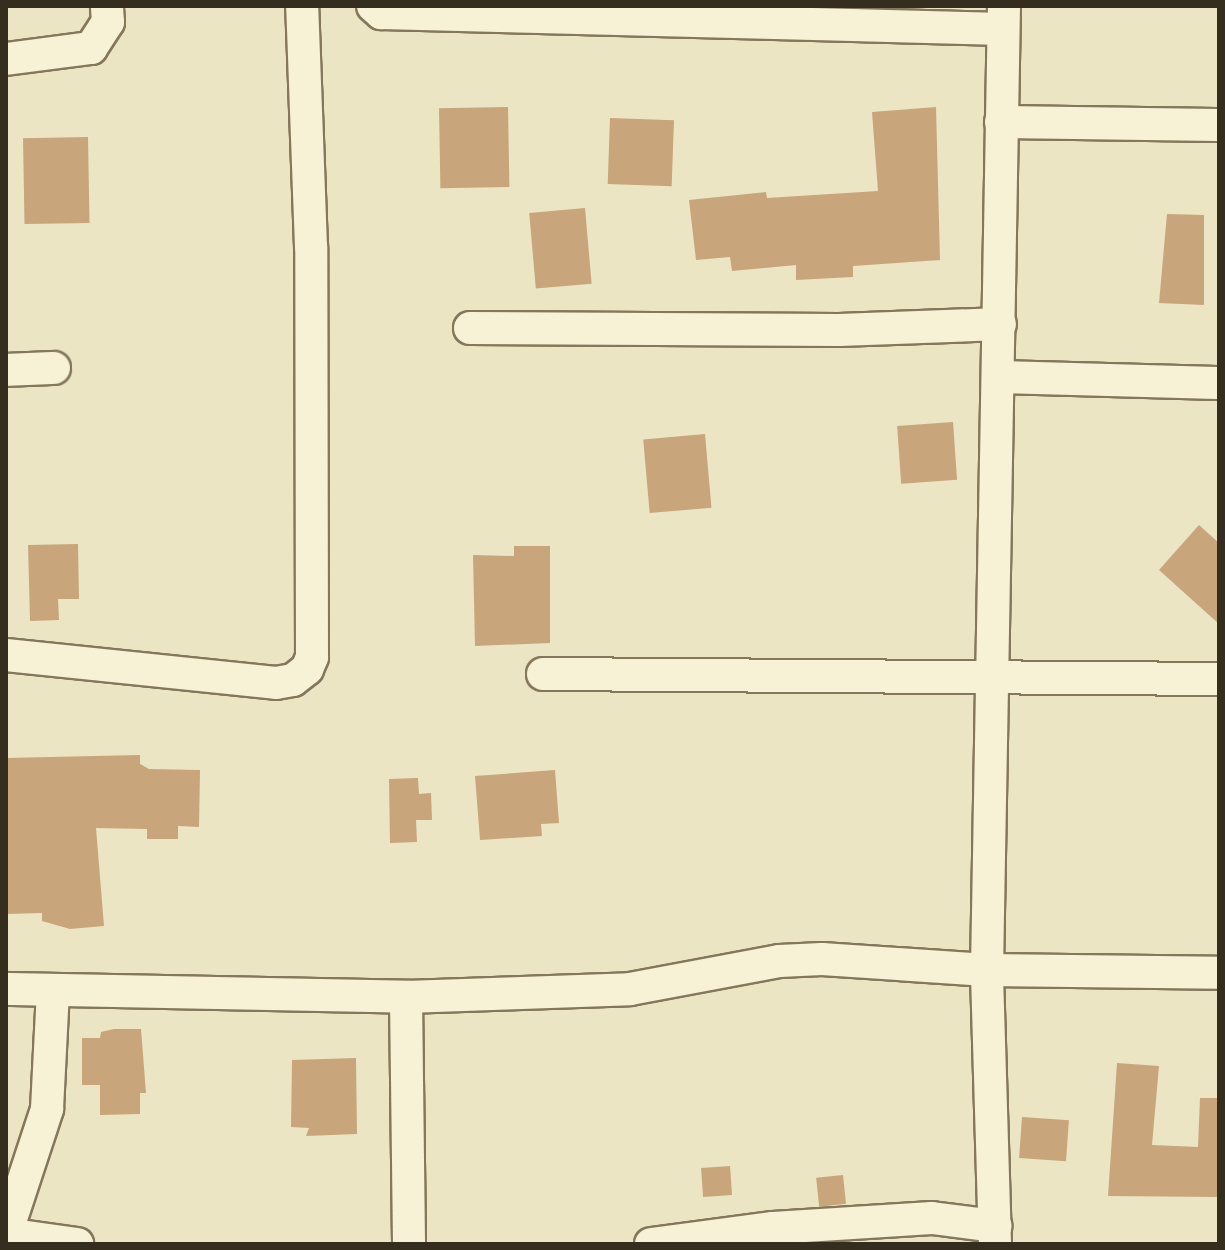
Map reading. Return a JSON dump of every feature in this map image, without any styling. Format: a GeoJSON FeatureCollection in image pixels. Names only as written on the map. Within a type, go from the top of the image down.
{"type":"FeatureCollection","features":[{"type":"Feature","properties":{"kind":"street"},"geometry":{"type":"LineString","coordinates":[[6,59],[91,48],[108,22],[107,6]]}},
{"type":"Feature","properties":{"kind":"street"},"geometry":{"type":"LineString","coordinates":[[6,655],[276,683],[293,680],[307,669],[312,657],[311,247],[302,6]]}},
{"type":"Feature","properties":{"kind":"street"},"geometry":{"type":"LineString","coordinates":[[373,6],[381,13],[1004,17],[987,970],[995,1235],[932,1218],[773,1228],[651,1244]]}},
{"type":"Feature","properties":{"kind":"street"},"geometry":{"type":"LineString","coordinates":[[1001,122],[1219,125]]}},
{"type":"Feature","properties":{"kind":"street"},"geometry":{"type":"LineString","coordinates":[[470,328],[839,330],[1000,324]]}},
{"type":"Feature","properties":{"kind":"street"},"geometry":{"type":"LineString","coordinates":[[6,370],[54,368]]}},
{"type":"Feature","properties":{"kind":"street"},"geometry":{"type":"LineString","coordinates":[[998,377],[1219,383]]}},
{"type":"Feature","properties":{"kind":"street"},"geometry":{"type":"LineString","coordinates":[[543,674],[1219,679]]}},
{"type":"Feature","properties":{"kind":"street"},"geometry":{"type":"LineString","coordinates":[[6,989],[406,997],[630,989],[779,961],[987,970],[1219,973]]}},
{"type":"Feature","properties":{"kind":"street"},"geometry":{"type":"LineString","coordinates":[[53,990],[47,1109],[6,1234],[77,1244]]}},
{"type":"Feature","properties":{"kind":"street"},"geometry":{"type":"LineString","coordinates":[[406,997],[409,1244]]}},
{"type":"Feature","properties":{"kind":"building"},"geometry":{"type":"Polygon","coordinates":[[[508,107],[509,187],[440,188],[439,108],[508,107]]]}},
{"type":"Feature","properties":{"kind":"building"},"geometry":{"type":"Polygon","coordinates":[[[936,107],[940,260],[853,266],[853,277],[796,280],[796,265],[732,271],[730,257],[696,260],[689,200],[766,192],[767,198],[878,191],[872,112],[936,107]]]}},
{"type":"Feature","properties":{"kind":"building"},"geometry":{"type":"Polygon","coordinates":[[[610,118],[674,120],[672,186],[608,184],[610,118]]]}},
{"type":"Feature","properties":{"kind":"building"},"geometry":{"type":"Polygon","coordinates":[[[88,137],[90,223],[25,224],[23,138],[88,137]]]}},
{"type":"Feature","properties":{"kind":"building"},"geometry":{"type":"Polygon","coordinates":[[[585,208],[592,284],[536,289],[529,213],[585,208]]]}},
{"type":"Feature","properties":{"kind":"building"},"geometry":{"type":"Polygon","coordinates":[[[1167,214],[1204,215],[1204,305],[1159,303],[1167,214]]]}},
{"type":"Feature","properties":{"kind":"building"},"geometry":{"type":"Polygon","coordinates":[[[953,422],[957,480],[901,484],[897,426],[953,422]]]}},
{"type":"Feature","properties":{"kind":"building"},"geometry":{"type":"Polygon","coordinates":[[[705,434],[711,508],[650,513],[643,439],[705,434]]]}},
{"type":"Feature","properties":{"kind":"building"},"geometry":{"type":"Polygon","coordinates":[[[1199,525],[1219,543],[1219,624],[1159,570],[1199,525]]]}},
{"type":"Feature","properties":{"kind":"building"},"geometry":{"type":"Polygon","coordinates":[[[78,544],[79,599],[58,599],[59,620],[30,621],[28,545],[78,544]]]}},
{"type":"Feature","properties":{"kind":"building"},"geometry":{"type":"Polygon","coordinates":[[[514,546],[550,546],[550,643],[475,646],[473,555],[514,556],[514,546]]]}},
{"type":"Feature","properties":{"kind":"building"},"geometry":{"type":"Polygon","coordinates":[[[140,755],[140,764],[149,769],[200,770],[199,827],[178,826],[178,839],[147,839],[147,829],[96,828],[104,926],[70,929],[42,921],[42,913],[6,914],[6,758],[140,755]]]}},
{"type":"Feature","properties":{"kind":"building"},"geometry":{"type":"Polygon","coordinates":[[[555,770],[559,823],[541,824],[542,836],[480,840],[475,776],[555,770]]]}},
{"type":"Feature","properties":{"kind":"building"},"geometry":{"type":"Polygon","coordinates":[[[418,778],[419,794],[431,793],[432,820],[416,820],[417,842],[390,843],[389,779],[418,778]]]}},
{"type":"Feature","properties":{"kind":"building"},"geometry":{"type":"Polygon","coordinates":[[[141,1029],[146,1093],[140,1093],[140,1114],[100,1115],[100,1085],[82,1085],[82,1038],[100,1038],[101,1032],[141,1029]]]}},
{"type":"Feature","properties":{"kind":"building"},"geometry":{"type":"Polygon","coordinates":[[[356,1058],[357,1134],[306,1136],[309,1128],[291,1127],[292,1060],[356,1058]]]}},
{"type":"Feature","properties":{"kind":"building"},"geometry":{"type":"Polygon","coordinates":[[[1117,1063],[1159,1066],[1152,1145],[1198,1147],[1200,1098],[1219,1098],[1219,1197],[1108,1196],[1117,1063]]]}},
{"type":"Feature","properties":{"kind":"building"},"geometry":{"type":"Polygon","coordinates":[[[1022,1117],[1069,1120],[1066,1161],[1019,1158],[1022,1117]]]}},
{"type":"Feature","properties":{"kind":"building"},"geometry":{"type":"Polygon","coordinates":[[[730,1166],[732,1195],[703,1197],[701,1168],[730,1166]]]}},
{"type":"Feature","properties":{"kind":"building"},"geometry":{"type":"Polygon","coordinates":[[[843,1175],[846,1204],[819,1207],[816,1178],[843,1175]]]}}]}
